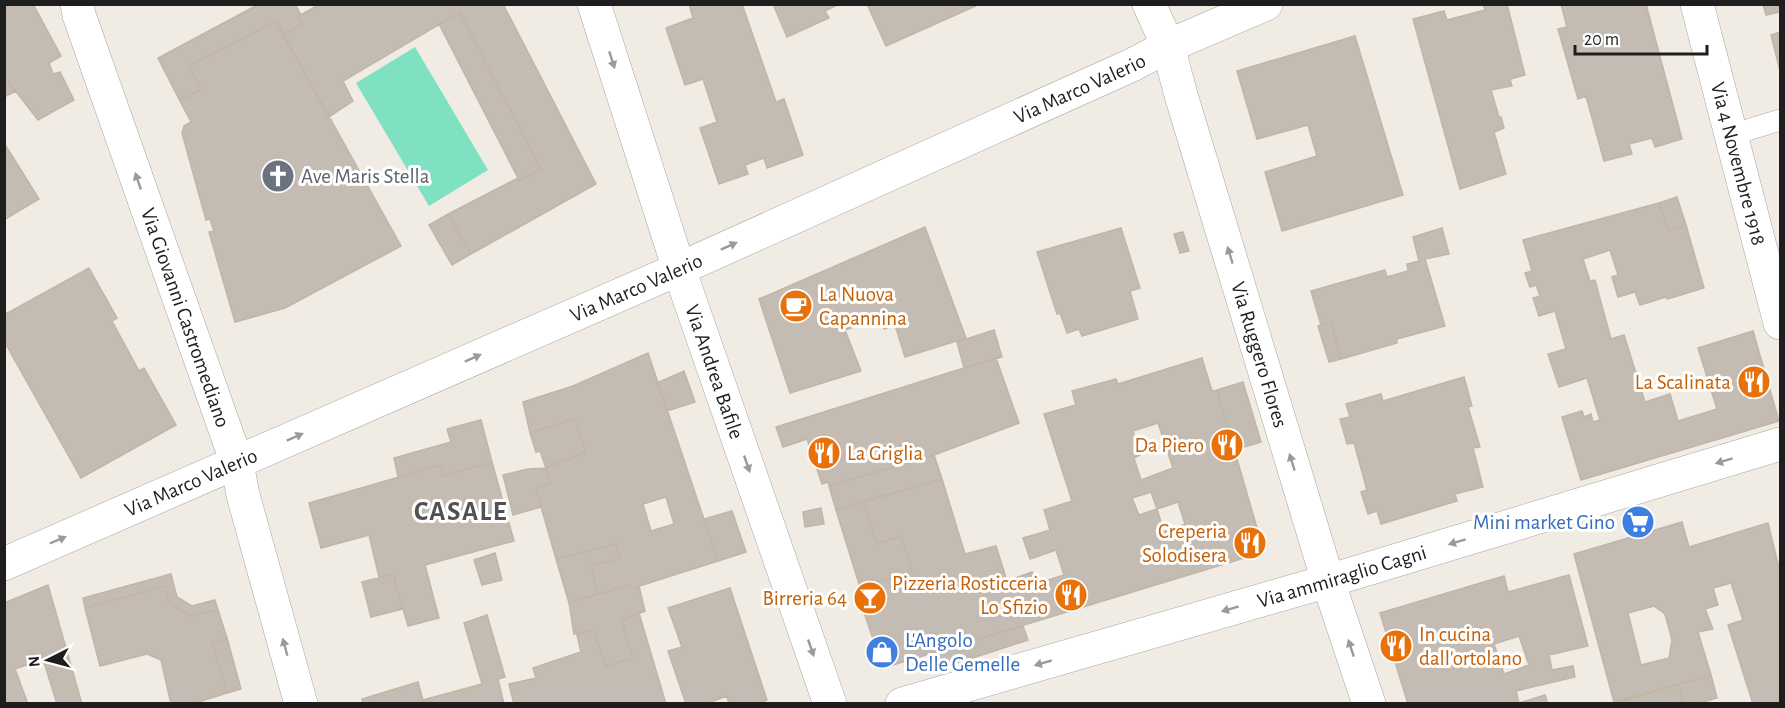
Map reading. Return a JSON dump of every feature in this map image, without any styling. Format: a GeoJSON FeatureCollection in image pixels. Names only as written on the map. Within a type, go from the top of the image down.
{"type":"FeatureCollection","features":[{"type":"Feature","properties":{"kind":"street","name":"Via Giovanni Castromediano"},"geometry":{"type":"LineString","coordinates":[[77,4],[237,463],[243,495],[301,704]]}},
{"type":"Feature","properties":{"kind":"street","name":"Via Andrea Bafile"},"geometry":{"type":"LineString","coordinates":[[594,4],[679,269],[830,704]]}},
{"type":"Feature","properties":{"kind":"street","name":"Via Ruggero Flores"},"geometry":{"type":"LineString","coordinates":[[1149,4],[1168,46],[1328,581],[1369,704]]}},
{"type":"Feature","properties":{"kind":"street","name":"Via Marco Valerio"},"geometry":{"type":"LineString","coordinates":[[4,564],[679,269],[1132,65],[1168,46],[1266,4]]}},
{"type":"Feature","properties":{"kind":"street","name":"Via 4 Novembre 1918"},"geometry":{"type":"LineString","coordinates":[[1697,4],[1780,323]]}},
{"type":"Feature","properties":{"kind":"street","name":"Via ammiraglio Cagni"},"geometry":{"type":"LineString","coordinates":[[902,704],[1328,581],[1780,444]]}},
{"type":"Feature","properties":{"kind":"lane"},"geometry":{"type":"LineString","coordinates":[[1731,135],[1780,120]]}},
{"type":"Feature","properties":{"kind":"green space"},"geometry":{"type":"Polygon","coordinates":[[[415,47],[488,170],[429,206],[356,83],[415,47]]]}},
{"type":"Feature","properties":{"kind":"building"},"geometry":{"type":"Polygon","coordinates":[[[4,4],[33,4],[61,56],[49,63],[53,74],[60,72],[74,100],[38,120],[4,76],[4,4]]]}},
{"type":"Feature","properties":{"kind":"building"},"geometry":{"type":"Polygon","coordinates":[[[259,4],[295,4],[301,15],[297,17],[302,24],[283,35],[276,21],[189,66],[202,89],[180,101],[158,58],[259,4]]]}},
{"type":"Feature","properties":{"kind":"building"},"geometry":{"type":"Polygon","coordinates":[[[320,4],[503,4],[596,184],[471,254],[448,214],[518,178],[519,180],[541,170],[460,12],[343,81],[353,101],[329,117],[283,35],[302,24],[297,17],[320,4]]]}},
{"type":"Feature","properties":{"kind":"building"},"geometry":{"type":"Polygon","coordinates":[[[689,4],[742,4],[776,102],[784,99],[803,155],[767,168],[764,158],[745,165],[748,174],[719,184],[700,128],[717,122],[703,79],[685,85],[666,28],[693,18],[689,4]]]}},
{"type":"Feature","properties":{"kind":"building"},"geometry":{"type":"Polygon","coordinates":[[[773,4],[839,4],[825,11],[829,18],[787,37],[773,4]]]}},
{"type":"Feature","properties":{"kind":"building"},"geometry":{"type":"Polygon","coordinates":[[[867,4],[980,4],[886,46],[867,4]]]}},
{"type":"Feature","properties":{"kind":"building"},"geometry":{"type":"Polygon","coordinates":[[[1483,4],[1507,4],[1525,75],[1510,79],[1512,86],[1491,90],[1504,128],[1494,132],[1506,174],[1460,189],[1413,19],[1444,11],[1447,20],[1485,10],[1483,4]]]}},
{"type":"Feature","properties":{"kind":"building"},"geometry":{"type":"Polygon","coordinates":[[[1561,4],[1646,4],[1682,139],[1655,147],[1652,138],[1629,144],[1632,154],[1604,161],[1586,96],[1578,99],[1558,29],[1567,27],[1561,4]]]}},
{"type":"Feature","properties":{"kind":"building"},"geometry":{"type":"Polygon","coordinates":[[[1763,4],[1780,4],[1780,12],[1766,15],[1763,4]]]}},
{"type":"Feature","properties":{"kind":"building"},"geometry":{"type":"Polygon","coordinates":[[[460,12],[541,170],[519,180],[439,24],[460,12]]]}},
{"type":"Feature","properties":{"kind":"building","name":"Ave Maris Stella"},"geometry":{"type":"Polygon","coordinates":[[[276,21],[401,246],[285,308],[235,322],[209,232],[214,231],[210,219],[206,220],[182,133],[184,126],[191,122],[180,101],[202,89],[189,66],[276,21]]]}},
{"type":"Feature","properties":{"kind":"building"},"geometry":{"type":"Polygon","coordinates":[[[1780,32],[1780,71],[1771,35],[1780,32]]]}},
{"type":"Feature","properties":{"kind":"building"},"geometry":{"type":"Polygon","coordinates":[[[1355,36],[1403,195],[1282,231],[1265,172],[1317,156],[1308,125],[1257,139],[1237,71],[1355,36]]]}},
{"type":"Feature","properties":{"kind":"building"},"geometry":{"type":"Polygon","coordinates":[[[4,76],[16,91],[4,97],[4,76]]]}},
{"type":"Feature","properties":{"kind":"building"},"geometry":{"type":"Polygon","coordinates":[[[4,143],[39,199],[4,220],[4,143]]]}},
{"type":"Feature","properties":{"kind":"building"},"geometry":{"type":"Polygon","coordinates":[[[1677,197],[1686,225],[1668,231],[1659,203],[1677,197]]]}},
{"type":"Feature","properties":{"kind":"building"},"geometry":{"type":"Polygon","coordinates":[[[1659,203],[1668,231],[1686,225],[1704,288],[1640,305],[1635,292],[1618,297],[1612,277],[1618,275],[1610,250],[1583,259],[1590,281],[1595,280],[1611,339],[1624,335],[1645,402],[1670,394],[1678,421],[1717,409],[1698,348],[1753,331],[1779,421],[1581,480],[1562,417],[1582,411],[1584,417],[1591,414],[1593,422],[1600,420],[1587,378],[1559,387],[1548,354],[1566,349],[1555,311],[1539,316],[1533,298],[1540,296],[1536,285],[1530,287],[1525,273],[1532,271],[1523,240],[1659,203]]]}},
{"type":"Feature","properties":{"kind":"building"},"geometry":{"type":"Polygon","coordinates":[[[448,214],[471,254],[452,265],[429,225],[448,214]]]}},
{"type":"Feature","properties":{"kind":"building"},"geometry":{"type":"Polygon","coordinates":[[[925,227],[966,338],[905,357],[895,325],[884,329],[880,318],[845,330],[861,371],[790,393],[759,299],[925,227]]]}},
{"type":"Feature","properties":{"kind":"building"},"geometry":{"type":"Polygon","coordinates":[[[1121,228],[1140,288],[1130,291],[1138,319],[1082,336],[1079,329],[1067,333],[1060,313],[1057,314],[1037,252],[1121,228]]]}},
{"type":"Feature","properties":{"kind":"building"},"geometry":{"type":"Polygon","coordinates":[[[1442,228],[1449,254],[1425,259],[1445,326],[1397,339],[1397,343],[1341,359],[1331,322],[1321,325],[1311,291],[1385,270],[1387,277],[1408,271],[1407,264],[1419,261],[1413,237],[1442,228]]]}},
{"type":"Feature","properties":{"kind":"building"},"geometry":{"type":"Polygon","coordinates":[[[1183,232],[1189,251],[1180,253],[1174,234],[1183,232]]]}},
{"type":"Feature","properties":{"kind":"building"},"geometry":{"type":"Polygon","coordinates":[[[89,268],[117,318],[112,321],[139,371],[144,368],[176,425],[81,478],[4,341],[4,315],[89,268]]]}},
{"type":"Feature","properties":{"kind":"building"},"geometry":{"type":"Polygon","coordinates":[[[1331,322],[1341,359],[1329,362],[1318,326],[1331,322]]]}},
{"type":"Feature","properties":{"kind":"building"},"geometry":{"type":"Polygon","coordinates":[[[994,330],[1002,357],[964,368],[957,342],[994,330]]]}},
{"type":"Feature","properties":{"kind":"building"},"geometry":{"type":"Polygon","coordinates":[[[648,353],[718,561],[630,589],[629,585],[598,594],[591,566],[620,558],[616,544],[556,559],[536,489],[551,483],[546,468],[586,452],[575,418],[530,433],[523,402],[573,386],[648,353]],[[666,497],[643,504],[651,531],[674,524],[666,497]]]}},
{"type":"Feature","properties":{"kind":"building"},"geometry":{"type":"Polygon","coordinates":[[[996,358],[1019,423],[934,455],[829,486],[828,482],[822,484],[807,439],[783,447],[776,427],[996,358]]]}},
{"type":"Feature","properties":{"kind":"building"},"geometry":{"type":"Polygon","coordinates":[[[1202,358],[1212,391],[1217,390],[1264,552],[883,668],[856,589],[912,572],[901,536],[876,544],[864,501],[942,479],[965,554],[996,546],[1007,581],[1032,572],[1036,584],[1064,575],[1056,550],[1030,559],[1023,538],[1050,530],[1044,510],[1072,501],[1044,414],[1076,405],[1072,391],[1116,379],[1118,384],[1202,358]],[[1158,423],[1133,431],[1140,455],[1134,458],[1141,480],[1173,468],[1158,423]],[[1151,492],[1132,498],[1139,515],[1157,509],[1151,492]],[[1178,502],[1157,509],[1164,532],[1185,524],[1178,502]]]}},
{"type":"Feature","properties":{"kind":"building"},"geometry":{"type":"Polygon","coordinates":[[[684,371],[695,402],[667,411],[657,383],[684,371]]]}},
{"type":"Feature","properties":{"kind":"building"},"geometry":{"type":"Polygon","coordinates":[[[1464,377],[1472,406],[1468,407],[1480,447],[1473,448],[1483,487],[1455,494],[1457,501],[1381,524],[1377,511],[1368,514],[1361,492],[1367,490],[1354,443],[1347,444],[1340,419],[1350,417],[1346,404],[1381,394],[1383,401],[1464,377]]]}},
{"type":"Feature","properties":{"kind":"building"},"geometry":{"type":"Polygon","coordinates":[[[1243,382],[1261,442],[1234,450],[1217,390],[1243,382]]]}},
{"type":"Feature","properties":{"kind":"building"},"geometry":{"type":"Polygon","coordinates":[[[575,418],[586,452],[546,468],[540,451],[536,452],[530,433],[575,418]]]}},
{"type":"Feature","properties":{"kind":"building"},"geometry":{"type":"Polygon","coordinates":[[[481,420],[492,462],[443,476],[441,465],[398,477],[394,458],[451,442],[447,429],[481,420]]]}},
{"type":"Feature","properties":{"kind":"building"},"geometry":{"type":"Polygon","coordinates":[[[934,455],[942,479],[836,510],[829,486],[934,455]]]}},
{"type":"Feature","properties":{"kind":"building"},"geometry":{"type":"Polygon","coordinates":[[[492,462],[514,541],[425,565],[439,618],[408,626],[393,574],[379,577],[369,535],[321,548],[309,503],[441,465],[443,476],[492,462]]]}},
{"type":"Feature","properties":{"kind":"building"},"geometry":{"type":"Polygon","coordinates":[[[546,468],[551,483],[536,489],[541,507],[513,515],[503,475],[528,469],[546,468]]]}},
{"type":"Feature","properties":{"kind":"building"},"geometry":{"type":"Polygon","coordinates":[[[864,501],[876,544],[901,536],[912,572],[860,587],[836,510],[864,501]]]}},
{"type":"Feature","properties":{"kind":"building"},"geometry":{"type":"Polygon","coordinates":[[[821,508],[824,524],[805,527],[803,512],[821,508]]]}},
{"type":"Feature","properties":{"kind":"building"},"geometry":{"type":"Polygon","coordinates":[[[732,511],[746,552],[718,561],[704,519],[732,511]]]}},
{"type":"Feature","properties":{"kind":"building"},"geometry":{"type":"Polygon","coordinates":[[[1682,522],[1689,547],[1768,523],[1780,572],[1780,704],[1753,704],[1728,625],[1743,620],[1731,583],[1713,588],[1718,605],[1705,609],[1713,629],[1698,632],[1711,675],[1614,702],[1574,554],[1682,522]],[[1654,606],[1628,613],[1641,665],[1669,658],[1672,640],[1665,614],[1654,606]]]}},
{"type":"Feature","properties":{"kind":"building"},"geometry":{"type":"Polygon","coordinates":[[[616,544],[620,558],[591,566],[598,594],[569,603],[556,559],[616,544]]]}},
{"type":"Feature","properties":{"kind":"building"},"geometry":{"type":"Polygon","coordinates":[[[495,553],[502,580],[482,585],[474,560],[495,553]]]}},
{"type":"Feature","properties":{"kind":"building"},"geometry":{"type":"Polygon","coordinates":[[[171,574],[177,597],[192,606],[215,600],[218,610],[191,616],[169,603],[165,586],[85,608],[83,598],[171,574]]]}},
{"type":"Feature","properties":{"kind":"building"},"geometry":{"type":"Polygon","coordinates":[[[393,574],[403,609],[371,617],[362,582],[393,574]]]}},
{"type":"Feature","properties":{"kind":"building"},"geometry":{"type":"Polygon","coordinates":[[[1569,575],[1588,646],[1549,655],[1552,670],[1573,666],[1575,677],[1516,691],[1519,703],[1545,695],[1548,704],[1408,704],[1380,613],[1504,576],[1508,592],[1569,575]],[[1519,636],[1494,644],[1504,674],[1529,665],[1519,636]]]}},
{"type":"Feature","properties":{"kind":"building"},"geometry":{"type":"Polygon","coordinates":[[[48,585],[82,704],[57,704],[43,659],[15,669],[28,704],[4,704],[4,603],[48,585]]]}},
{"type":"Feature","properties":{"kind":"building"},"geometry":{"type":"Polygon","coordinates":[[[629,585],[630,589],[639,586],[645,611],[622,621],[633,658],[606,666],[593,630],[574,634],[569,603],[629,585]]]}},
{"type":"Feature","properties":{"kind":"building"},"geometry":{"type":"Polygon","coordinates":[[[165,586],[169,603],[191,616],[218,610],[227,638],[212,643],[227,693],[192,704],[171,704],[161,660],[147,654],[100,666],[85,608],[165,586]]]}},
{"type":"Feature","properties":{"kind":"building"},"geometry":{"type":"Polygon","coordinates":[[[730,588],[767,700],[755,704],[729,704],[727,696],[705,704],[686,704],[668,651],[682,647],[668,608],[730,588]]]}},
{"type":"Feature","properties":{"kind":"building"},"geometry":{"type":"Polygon","coordinates":[[[639,613],[666,704],[514,704],[509,684],[536,678],[533,668],[581,652],[577,635],[593,630],[606,666],[633,658],[622,621],[639,613]]]}},
{"type":"Feature","properties":{"kind":"building"},"geometry":{"type":"Polygon","coordinates":[[[487,615],[505,677],[498,679],[504,704],[363,704],[362,699],[418,682],[423,700],[482,684],[464,623],[487,615]]]}},
{"type":"Feature","properties":{"kind":"building"},"geometry":{"type":"Polygon","coordinates":[[[1023,626],[1028,640],[942,668],[937,651],[1023,626]]]}},
{"type":"Feature","properties":{"kind":"building"},"geometry":{"type":"Polygon","coordinates":[[[227,638],[241,689],[227,693],[212,643],[227,638]]]}},
{"type":"Feature","properties":{"kind":"building"},"geometry":{"type":"Polygon","coordinates":[[[1711,675],[1717,698],[1696,704],[1672,704],[1683,701],[1679,684],[1711,675]]]}},
{"type":"Feature","properties":{"kind":"building"},"geometry":{"type":"Polygon","coordinates":[[[1679,684],[1683,701],[1672,704],[1614,704],[1679,684]]]}},
{"type":"Feature","properties":{"kind":"place","name":"Ave Maris Stella"},"geometry":{"type":"Point","coordinates":[278,176]}},
{"type":"Feature","properties":{"kind":"place","name":"La Nuova Capannina"},"geometry":{"type":"Point","coordinates":[796,306]}},
{"type":"Feature","properties":{"kind":"place","name":"La Scalinata"},"geometry":{"type":"Point","coordinates":[1754,382]}},
{"type":"Feature","properties":{"kind":"place","name":"Da Piero"},"geometry":{"type":"Point","coordinates":[1227,445]}},
{"type":"Feature","properties":{"kind":"place","name":"La Griglia"},"geometry":{"type":"Point","coordinates":[824,453]}},
{"type":"Feature","properties":{"kind":"place","name":"Mini market Gino"},"geometry":{"type":"Point","coordinates":[1638,522]}},
{"type":"Feature","properties":{"kind":"place","name":"Creperia Solodisera"},"geometry":{"type":"Point","coordinates":[1250,543]}},
{"type":"Feature","properties":{"kind":"place","name":"Pizzeria Rosticceria Lo Sfizio"},"geometry":{"type":"Point","coordinates":[1071,595]}},
{"type":"Feature","properties":{"kind":"place","name":"Birreria 64"},"geometry":{"type":"Point","coordinates":[870,598]}},
{"type":"Feature","properties":{"kind":"place","name":"In cucina dall'ortolano"},"geometry":{"type":"Point","coordinates":[1396,646]}},
{"type":"Feature","properties":{"kind":"place","name":"L'Angolo Delle Gemelle"},"geometry":{"type":"Point","coordinates":[882,652]}},
{"type":"Feature","properties":{"kind":"district","name":"CASALE"},"geometry":{"type":"Point","coordinates":[461,511]}}]}
